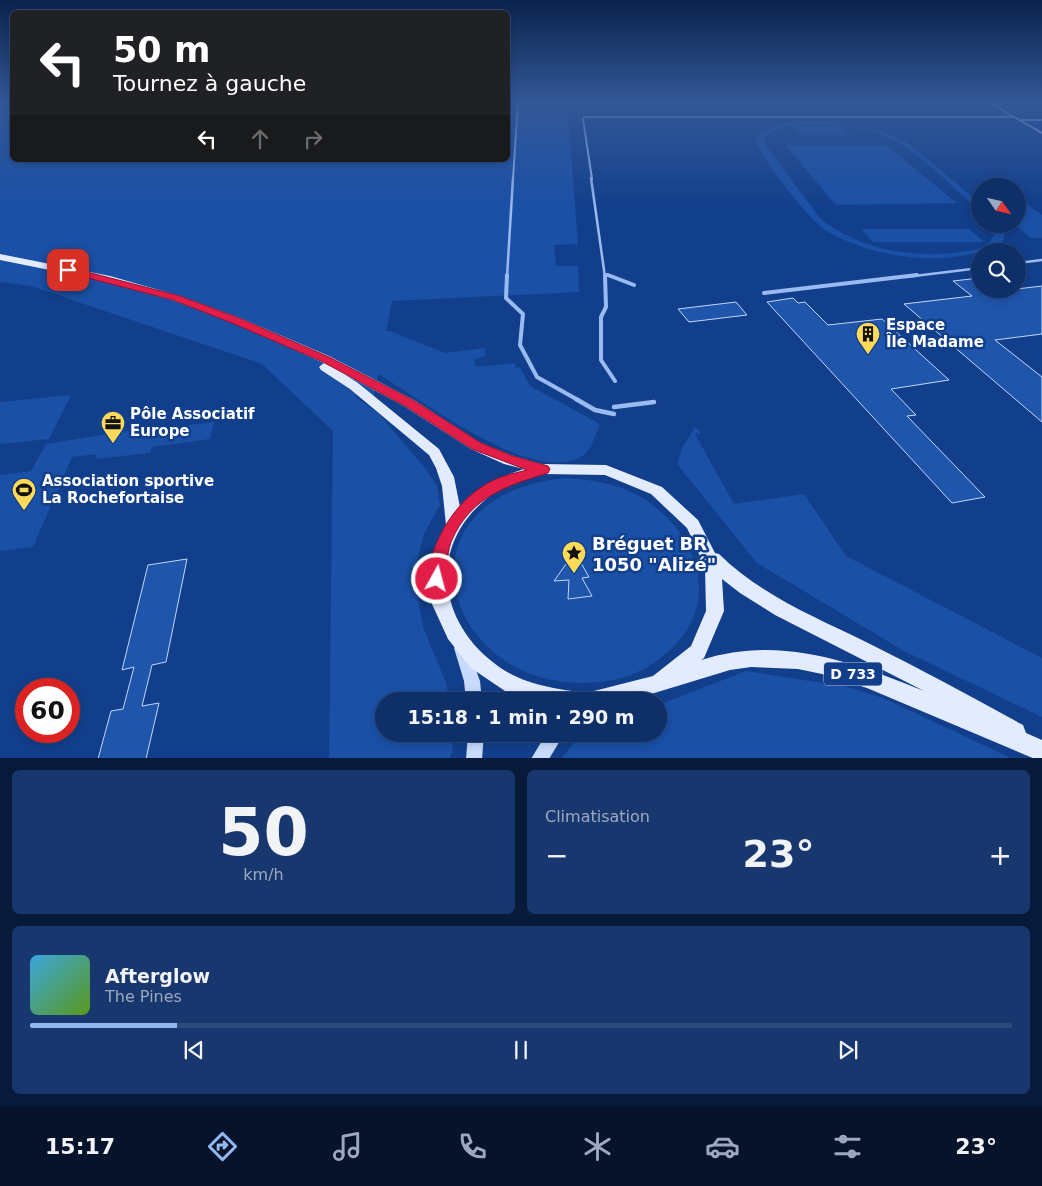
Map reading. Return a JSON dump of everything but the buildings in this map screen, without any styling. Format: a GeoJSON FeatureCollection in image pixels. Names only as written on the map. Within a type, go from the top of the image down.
{"type":"FeatureCollection","features":[{"type":"Feature","properties":{"kind":"main road"},"geometry":{"type":"LineString","coordinates":[[0,257],[106,278],[176,298],[325,359],[409,403],[476,446],[510,460],[543,469],[591,469],[620,475],[648,487],[671,502],[692,522],[712,558],[718,589],[717,605],[707,636],[686,664],[654,686],[639,692]]}},
{"type":"Feature","properties":{"kind":"main road"},"geometry":{"type":"LineString","coordinates":[[282,341],[354,386],[434,452],[442,462],[450,483],[454,523]]}},
{"type":"Feature","properties":{"kind":"main road"},"geometry":{"type":"LineString","coordinates":[[531,692],[507,682],[479,663],[458,640],[446,620],[439,600],[437,579],[439,559],[444,540],[454,523],[473,501],[498,484],[543,469]]}},
{"type":"Feature","properties":{"kind":"main road","name":"D 733"},"geometry":{"type":"LineString","coordinates":[[712,558],[738,584],[780,610],[896,666],[1042,746]]}},
{"type":"Feature","properties":{"kind":"main road","name":"D 733"},"geometry":{"type":"LineString","coordinates":[[654,686],[719,663],[750,658],[794,658],[845,671],[892,687],[1042,751]]}},
{"type":"Feature","properties":{"kind":"street"},"geometry":{"type":"LineString","coordinates":[[458,640],[472,681],[473,692]]}},
{"type":"Feature","properties":{"kind":"street"},"geometry":{"type":"LineString","coordinates":[[474,758],[475,742]]}},
{"type":"Feature","properties":{"kind":"street"},"geometry":{"type":"LineString","coordinates":[[539,758],[550,742]]}},
{"type":"Feature","properties":{"kind":"lane"},"geometry":{"type":"LineString","coordinates":[[516,137],[506,298],[523,314],[520,345],[537,378],[595,410],[614,414]]}},
{"type":"Feature","properties":{"kind":"lane"},"geometry":{"type":"LineString","coordinates":[[586,137],[605,274],[606,307],[601,317],[601,360],[615,381]]}},
{"type":"Feature","properties":{"kind":"lane"},"geometry":{"type":"LineString","coordinates":[[1026,262],[1042,260]]}},
{"type":"Feature","properties":{"kind":"lane"},"geometry":{"type":"LineString","coordinates":[[764,293],[971,269]]}},
{"type":"Feature","properties":{"kind":"lane"},"geometry":{"type":"LineString","coordinates":[[605,274],[634,285]]}},
{"type":"Feature","properties":{"kind":"lane"},"geometry":{"type":"LineString","coordinates":[[614,407],[654,402]]}},
{"type":"Feature","properties":{"kind":"shaded area"},"geometry":{"type":"Polygon","coordinates":[[[0,137],[10,137],[10,162],[510,162],[510,137],[570,137],[578,244],[554,245],[556,266],[578,266],[579,292],[392,301],[386,331],[445,353],[485,348],[486,356],[474,359],[476,367],[514,363],[516,368],[520,367],[530,386],[600,424],[593,442],[585,454],[581,457],[560,462],[534,459],[506,450],[448,419],[378,374],[373,401],[353,395],[378,413],[426,469],[437,486],[440,505],[424,534],[414,575],[423,627],[447,685],[447,692],[375,692],[375,742],[453,742],[453,749],[450,758],[329,758],[333,431],[262,364],[31,286],[0,282],[0,137]]]}},
{"type":"Feature","properties":{"kind":"shaded area"},"geometry":{"type":"Polygon","coordinates":[[[757,137],[766,137],[764,141],[767,147],[820,218],[834,229],[851,237],[886,249],[905,252],[942,254],[971,251],[971,254],[945,258],[904,256],[864,248],[845,241],[828,232],[810,216],[769,165],[756,144],[757,137]]]}},
{"type":"Feature","properties":{"kind":"shaded area"},"geometry":{"type":"Polygon","coordinates":[[[888,137],[897,137],[908,143],[971,196],[971,203],[931,167],[901,144],[888,137]]]}},
{"type":"Feature","properties":{"kind":"shaded area"},"geometry":{"type":"Polygon","coordinates":[[[785,145],[886,145],[957,203],[836,205],[785,145]]]}},
{"type":"Feature","properties":{"kind":"shaded area"},"geometry":{"type":"Polygon","coordinates":[[[1026,203],[1042,215],[1042,238],[1031,238],[1025,233],[1026,203]]]}},
{"type":"Feature","properties":{"kind":"shaded area"},"geometry":{"type":"Polygon","coordinates":[[[861,229],[969,229],[971,233],[984,242],[873,242],[861,229]]]}},
{"type":"Feature","properties":{"kind":"shaded area"},"geometry":{"type":"Polygon","coordinates":[[[995,233],[1005,233],[1002,243],[989,243],[995,233]]]}},
{"type":"Feature","properties":{"kind":"shaded area"},"geometry":{"type":"Polygon","coordinates":[[[71,395],[49,439],[0,444],[0,402],[71,395]]]}},
{"type":"Feature","properties":{"kind":"shaded area","name":"Association sportive La Rochefortaise"},"geometry":{"type":"Polygon","coordinates":[[[214,422],[210,439],[152,447],[150,453],[95,459],[97,454],[72,457],[33,547],[0,551],[0,475],[31,471],[46,444],[157,426],[157,429],[214,422]]]}},
{"type":"Feature","properties":{"kind":"shaded area"},"geometry":{"type":"Polygon","coordinates":[[[695,427],[701,433],[695,434],[734,504],[804,494],[846,556],[1042,658],[1042,717],[904,651],[757,563],[677,464],[682,448],[695,427]]]}},
{"type":"Feature","properties":{"kind":"shaded area"},"geometry":{"type":"Polygon","coordinates":[[[565,478],[589,480],[612,485],[627,490],[649,502],[668,519],[683,538],[694,559],[699,582],[697,605],[689,627],[672,648],[659,659],[637,672],[621,678],[613,680],[556,681],[510,664],[476,634],[457,597],[455,558],[471,522],[507,493],[565,478]]]}},
{"type":"Feature","properties":{"kind":"shaded area"},"geometry":{"type":"Polygon","coordinates":[[[746,671],[848,687],[883,698],[1011,758],[562,758],[575,742],[667,742],[667,702],[746,671]]]}},
{"type":"Feature","properties":{"kind":"place","name":"Espace Île Madame"},"geometry":{"type":"Point","coordinates":[868,355]}},
{"type":"Feature","properties":{"kind":"place","name":"Pôle Associatif Europe"},"geometry":{"type":"Point","coordinates":[113,444]}},
{"type":"Feature","properties":{"kind":"place","name":"Association sportive La Rochefortaise"},"geometry":{"type":"Point","coordinates":[24,511]}},
{"type":"Feature","properties":{"kind":"place","name":"Bréguet BR 1050 \"Alizé\""},"geometry":{"type":"Point","coordinates":[574,574]}},
{"type":"Feature","properties":{"kind":"route"},"geometry":{"type":"LineString","coordinates":[[68,270],[106,278],[176,298],[236,320],[325,359],[409,403],[476,446],[510,460],[543,469],[513,477],[498,484],[473,501],[454,523],[444,540],[439,559],[437,579]]}}]}
